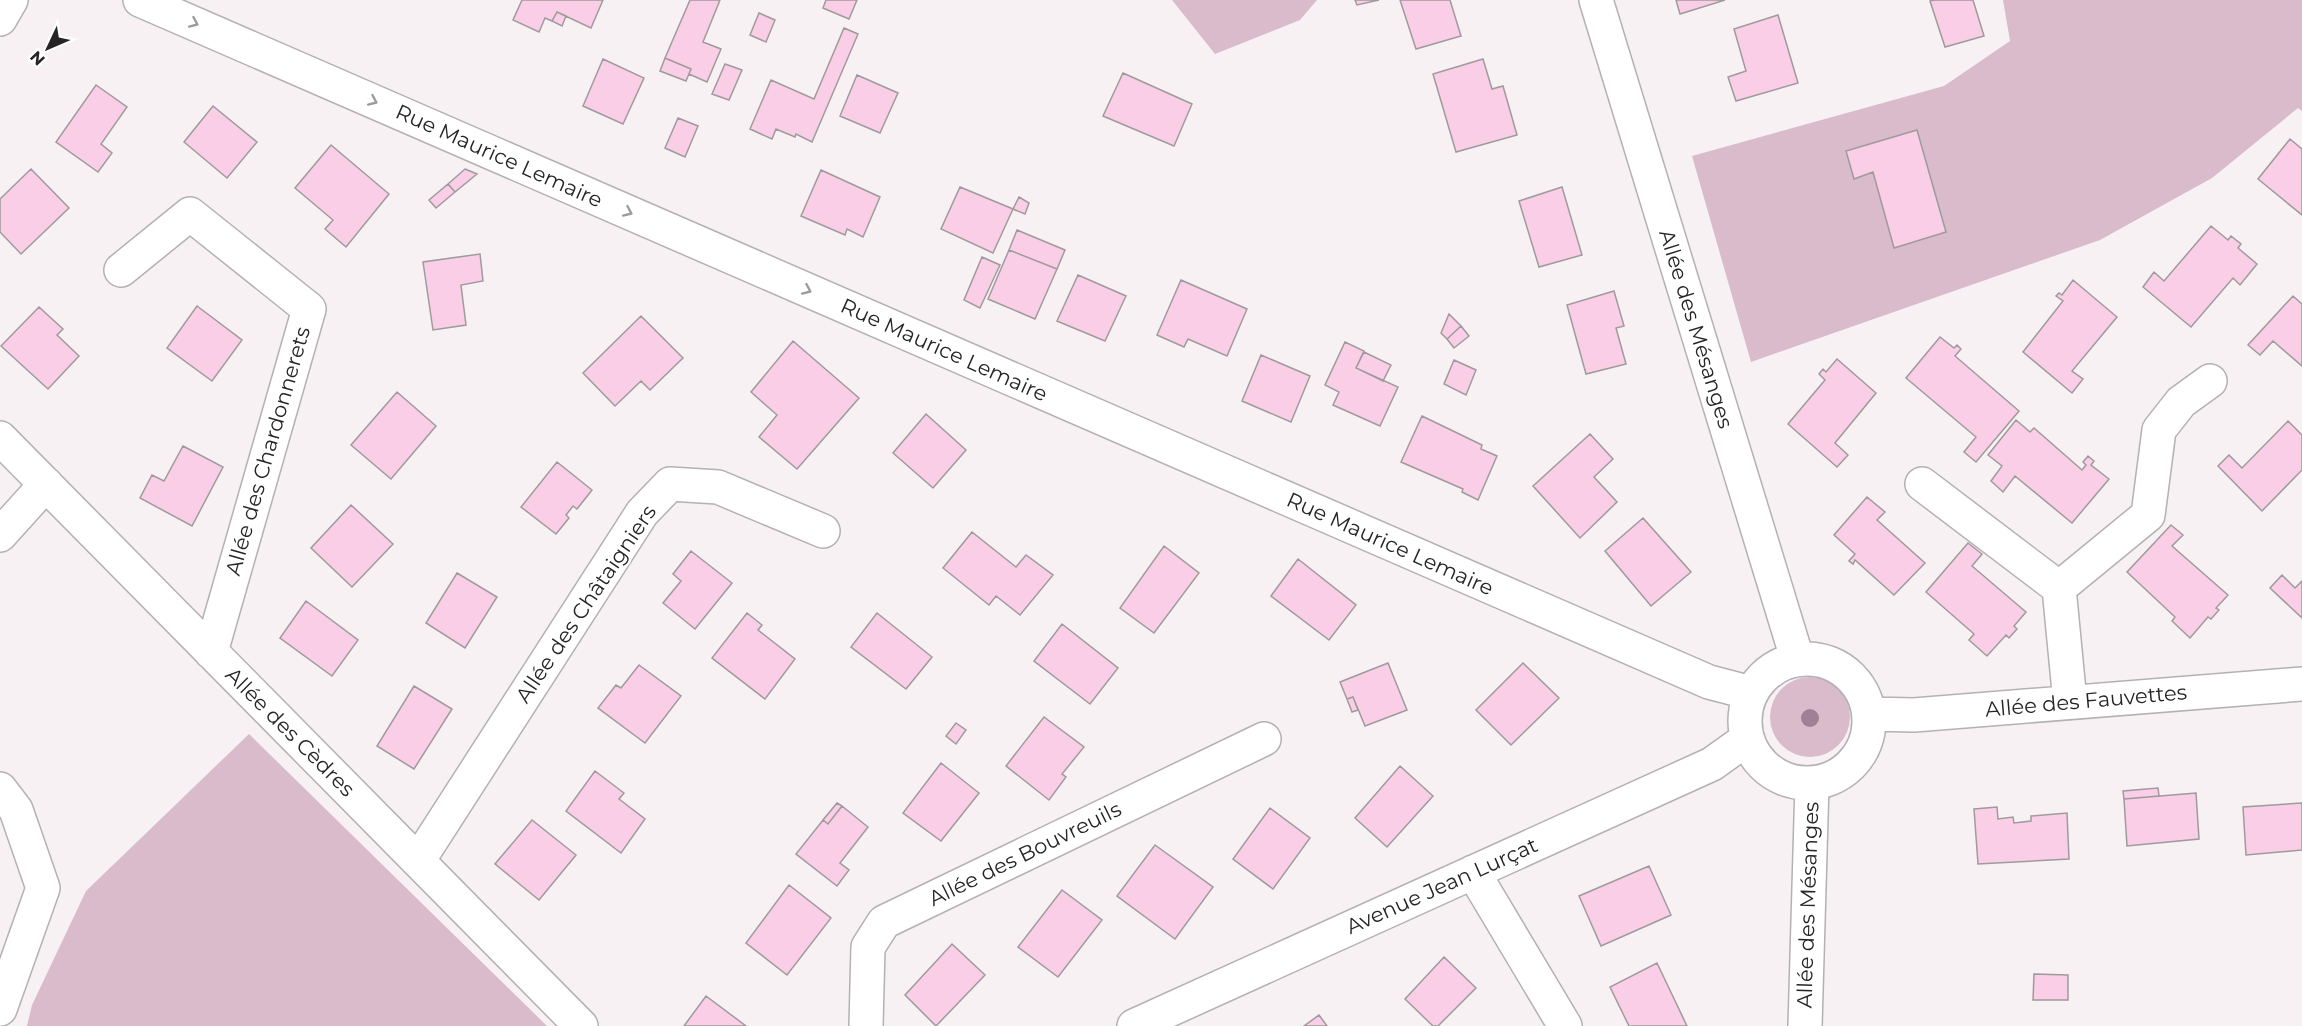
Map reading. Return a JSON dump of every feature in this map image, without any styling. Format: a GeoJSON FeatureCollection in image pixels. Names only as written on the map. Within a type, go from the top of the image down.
{"type":"FeatureCollection","features":[{"type":"Feature","properties":{"kind":"street"},"geometry":{"type":"LineString","coordinates":[[0,19],[11,0]]}},
{"type":"Feature","properties":{"kind":"street","name":"Rue Maurice Lemaire"},"geometry":{"type":"LineString","coordinates":[[140,0],[1709,682],[1751,693]]}},
{"type":"Feature","properties":{"kind":"street","name":"Allée des Mésanges"},"geometry":{"type":"LineString","coordinates":[[1596,0],[1797,658]]}},
{"type":"Feature","properties":{"kind":"street","name":"Allée des Chardonnerets"},"geometry":{"type":"LineString","coordinates":[[121,270],[190,214],[309,309],[211,652]]}},
{"type":"Feature","properties":{"kind":"street"},"geometry":{"type":"LineString","coordinates":[[2059,588],[2148,515],[2159,430],[2181,402],[2210,381]]}},
{"type":"Feature","properties":{"kind":"street","name":"Allée des Cèdres"},"geometry":{"type":"LineString","coordinates":[[0,438],[581,1026]]}},
{"type":"Feature","properties":{"kind":"street"},"geometry":{"type":"LineString","coordinates":[[0,535],[46,484]]}},
{"type":"Feature","properties":{"kind":"street","name":"Allée des Châtaigniers"},"geometry":{"type":"LineString","coordinates":[[418,861],[642,513],[670,484],[718,487],[823,531]]}},
{"type":"Feature","properties":{"kind":"street"},"geometry":{"type":"LineString","coordinates":[[1922,484],[2059,588],[2070,702]]}},
{"type":"Feature","properties":{"kind":"street"},"geometry":{"type":"LineString","coordinates":[[1797,658],[1817,659],[1836,665],[1853,678],[1864,694],[1869,714],[1869,734],[1862,753],[1849,768],[1832,779],[1812,783],[1791,781],[1772,772],[1757,758],[1747,739],[1745,716],[1751,693],[1762,676],[1778,665],[1797,658]]}},
{"type":"Feature","properties":{"kind":"street","name":"Allée des Fauvettes"},"geometry":{"type":"LineString","coordinates":[[1869,714],[1914,715],[2302,684]]}},
{"type":"Feature","properties":{"kind":"street","name":"Allée des Bouvreuils"},"geometry":{"type":"LineString","coordinates":[[866,1026],[868,947],[884,922],[1264,739]]}},
{"type":"Feature","properties":{"kind":"street","name":"Avenue Jean Lurçat"},"geometry":{"type":"LineString","coordinates":[[1134,1026],[1167,1020],[1473,872],[1712,764],[1747,739]]}},
{"type":"Feature","properties":{"kind":"street","name":"Allée des Mésanges"},"geometry":{"type":"LineString","coordinates":[[1805,1026],[1812,783]]}},
{"type":"Feature","properties":{"kind":"street"},"geometry":{"type":"LineString","coordinates":[[0,789],[16,810],[43,888],[0,1009]]}},
{"type":"Feature","properties":{"kind":"street"},"geometry":{"type":"LineString","coordinates":[[1473,872],[1565,1026]]}},
{"type":"Feature","properties":{"kind":"shaded area"},"geometry":{"type":"Polygon","coordinates":[[[1172,0],[1317,0],[1300,20],[1215,54],[1172,0]]]}},
{"type":"Feature","properties":{"kind":"shaded area"},"geometry":{"type":"Polygon","coordinates":[[[2003,0],[2302,0],[2302,111],[2298,108],[2212,178],[2100,240],[1751,362],[1692,156],[1944,86],[2010,41],[2003,0]]]}},
{"type":"Feature","properties":{"kind":"shaded area"},"geometry":{"type":"Polygon","coordinates":[[[1802,677],[1818,677],[1833,683],[1844,694],[1850,709],[1850,725],[1844,740],[1833,751],[1818,757],[1802,757],[1787,751],[1776,740],[1770,725],[1770,709],[1776,694],[1787,683],[1802,677]]]}},
{"type":"Feature","properties":{"kind":"shaded area"},"geometry":{"type":"Polygon","coordinates":[[[249,734],[547,1026],[27,1026],[32,1005],[86,891],[249,734]]]}},
{"type":"Feature","properties":{"kind":"building"},"geometry":{"type":"Polygon","coordinates":[[[522,0],[603,0],[591,28],[557,12],[552,21],[545,18],[539,32],[513,20],[522,0]]]}},
{"type":"Feature","properties":{"kind":"building"},"geometry":{"type":"Polygon","coordinates":[[[690,0],[720,0],[703,42],[721,49],[707,82],[689,74],[691,69],[665,58],[690,0]]]}},
{"type":"Feature","properties":{"kind":"building"},"geometry":{"type":"Polygon","coordinates":[[[826,0],[857,0],[849,19],[823,8],[826,0]]]}},
{"type":"Feature","properties":{"kind":"building"},"geometry":{"type":"Polygon","coordinates":[[[1355,0],[1379,0],[1357,5],[1355,0]]]}},
{"type":"Feature","properties":{"kind":"building"},"geometry":{"type":"Polygon","coordinates":[[[1400,0],[1450,0],[1461,36],[1416,49],[1400,0]]]}},
{"type":"Feature","properties":{"kind":"building"},"geometry":{"type":"Polygon","coordinates":[[[1676,0],[1725,0],[1680,14],[1676,0]]]}},
{"type":"Feature","properties":{"kind":"building"},"geometry":{"type":"Polygon","coordinates":[[[1973,0],[1984,36],[1945,47],[1930,1],[1973,0]]]}},
{"type":"Feature","properties":{"kind":"building"},"geometry":{"type":"Polygon","coordinates":[[[557,12],[566,16],[562,26],[552,21],[557,12]]]}},
{"type":"Feature","properties":{"kind":"building"},"geometry":{"type":"Polygon","coordinates":[[[759,13],[775,20],[766,42],[750,35],[759,13]]]}},
{"type":"Feature","properties":{"kind":"building"},"geometry":{"type":"Polygon","coordinates":[[[1778,15],[1798,83],[1736,101],[1728,77],[1746,71],[1734,29],[1778,15]]]}},
{"type":"Feature","properties":{"kind":"building"},"geometry":{"type":"Polygon","coordinates":[[[844,28],[858,34],[812,142],[796,134],[795,137],[776,129],[772,139],[750,129],[771,80],[814,99],[844,28]]]}},
{"type":"Feature","properties":{"kind":"building"},"geometry":{"type":"Polygon","coordinates":[[[665,58],[691,69],[686,81],[660,71],[665,58]]]}},
{"type":"Feature","properties":{"kind":"building"},"geometry":{"type":"Polygon","coordinates":[[[603,59],[644,78],[623,124],[583,106],[603,59]]]}},
{"type":"Feature","properties":{"kind":"building"},"geometry":{"type":"Polygon","coordinates":[[[1483,59],[1492,89],[1503,86],[1517,135],[1456,152],[1433,74],[1483,59]]]}},
{"type":"Feature","properties":{"kind":"building"},"geometry":{"type":"Polygon","coordinates":[[[725,64],[742,70],[729,100],[712,94],[725,64]]]}},
{"type":"Feature","properties":{"kind":"building"},"geometry":{"type":"Polygon","coordinates":[[[1123,73],[1192,104],[1174,146],[1103,116],[1123,73]]]}},
{"type":"Feature","properties":{"kind":"building"},"geometry":{"type":"Polygon","coordinates":[[[857,75],[898,93],[880,133],[840,116],[857,75]]]}},
{"type":"Feature","properties":{"kind":"building"},"geometry":{"type":"Polygon","coordinates":[[[96,85],[127,107],[101,144],[112,153],[98,172],[56,142],[96,85]]]}},
{"type":"Feature","properties":{"kind":"building"},"geometry":{"type":"Polygon","coordinates":[[[213,106],[257,142],[227,178],[184,142],[213,106]]]}},
{"type":"Feature","properties":{"kind":"building"},"geometry":{"type":"Polygon","coordinates":[[[678,118],[698,126],[685,157],[665,148],[678,118]]]}},
{"type":"Feature","properties":{"kind":"building"},"geometry":{"type":"Polygon","coordinates":[[[1917,130],[1946,232],[1894,248],[1873,172],[1854,179],[1846,151],[1917,130]]]}},
{"type":"Feature","properties":{"kind":"building"},"geometry":{"type":"Polygon","coordinates":[[[2290,139],[2302,149],[2302,215],[2258,179],[2290,139]]]}},
{"type":"Feature","properties":{"kind":"building"},"geometry":{"type":"Polygon","coordinates":[[[331,145],[389,194],[346,247],[325,229],[333,220],[295,188],[331,145]]]}},
{"type":"Feature","properties":{"kind":"building"},"geometry":{"type":"Polygon","coordinates":[[[31,169],[69,208],[21,254],[0,232],[0,199],[31,169]]]}},
{"type":"Feature","properties":{"kind":"building"},"geometry":{"type":"Polygon","coordinates":[[[465,169],[477,174],[455,192],[448,184],[465,169]]]}},
{"type":"Feature","properties":{"kind":"building"},"geometry":{"type":"Polygon","coordinates":[[[821,170],[880,197],[863,237],[847,229],[845,235],[801,216],[821,170]]]}},
{"type":"Feature","properties":{"kind":"building"},"geometry":{"type":"Polygon","coordinates":[[[448,184],[455,192],[436,208],[429,200],[448,184]]]}},
{"type":"Feature","properties":{"kind":"building"},"geometry":{"type":"Polygon","coordinates":[[[960,187],[1013,209],[993,253],[941,229],[960,187]]]}},
{"type":"Feature","properties":{"kind":"building"},"geometry":{"type":"Polygon","coordinates":[[[1562,187],[1582,255],[1539,267],[1519,201],[1562,187]]]}},
{"type":"Feature","properties":{"kind":"building"},"geometry":{"type":"Polygon","coordinates":[[[1019,197],[1029,203],[1025,214],[1013,209],[1019,197]]]}},
{"type":"Feature","properties":{"kind":"building"},"geometry":{"type":"Polygon","coordinates":[[[2211,226],[2228,240],[2231,236],[2241,244],[2238,248],[2257,264],[2240,285],[2233,278],[2191,327],[2143,287],[2154,272],[2164,281],[2211,226]]]}},
{"type":"Feature","properties":{"kind":"building"},"geometry":{"type":"Polygon","coordinates":[[[1017,230],[1065,250],[1057,269],[1009,250],[1017,230]]]}},
{"type":"Feature","properties":{"kind":"building"},"geometry":{"type":"Polygon","coordinates":[[[1009,250],[1057,269],[1035,319],[988,299],[1009,250]]]}},
{"type":"Feature","properties":{"kind":"building"},"geometry":{"type":"Polygon","coordinates":[[[480,254],[483,281],[461,285],[466,325],[433,330],[423,262],[480,254]]]}},
{"type":"Feature","properties":{"kind":"building"},"geometry":{"type":"Polygon","coordinates":[[[982,257],[1000,265],[980,308],[964,300],[982,257]]]}},
{"type":"Feature","properties":{"kind":"building"},"geometry":{"type":"Polygon","coordinates":[[[1078,275],[1126,296],[1105,341],[1057,321],[1078,275]]]}},
{"type":"Feature","properties":{"kind":"building"},"geometry":{"type":"Polygon","coordinates":[[[1181,280],[1247,309],[1227,356],[1188,339],[1184,347],[1157,335],[1181,280]]]}},
{"type":"Feature","properties":{"kind":"building"},"geometry":{"type":"Polygon","coordinates":[[[2073,280],[2117,317],[2072,371],[2083,379],[2072,393],[2023,352],[2063,301],[2056,296],[2059,293],[2062,295],[2073,280]]]}},
{"type":"Feature","properties":{"kind":"building"},"geometry":{"type":"Polygon","coordinates":[[[1614,291],[1624,326],[1616,328],[1626,364],[1586,374],[1567,305],[1614,291]]]}},
{"type":"Feature","properties":{"kind":"building"},"geometry":{"type":"Polygon","coordinates":[[[2293,296],[2302,304],[2302,366],[2273,341],[2260,355],[2248,345],[2293,296]]]}},
{"type":"Feature","properties":{"kind":"building"},"geometry":{"type":"Polygon","coordinates":[[[197,306],[242,340],[212,381],[167,348],[197,306]]]}},
{"type":"Feature","properties":{"kind":"building"},"geometry":{"type":"Polygon","coordinates":[[[39,307],[63,329],[57,335],[79,356],[48,389],[1,346],[39,307]]]}},
{"type":"Feature","properties":{"kind":"building"},"geometry":{"type":"Polygon","coordinates":[[[1449,314],[1461,326],[1447,339],[1441,333],[1449,314]]]}},
{"type":"Feature","properties":{"kind":"building"},"geometry":{"type":"Polygon","coordinates":[[[641,316],[683,358],[650,390],[641,381],[615,406],[583,373],[641,316]]]}},
{"type":"Feature","properties":{"kind":"building"},"geometry":{"type":"Polygon","coordinates":[[[1461,326],[1469,336],[1454,348],[1447,339],[1461,326]]]}},
{"type":"Feature","properties":{"kind":"building"},"geometry":{"type":"Polygon","coordinates":[[[1940,337],[1954,348],[1957,345],[1961,349],[1955,356],[2019,411],[1976,462],[1964,452],[1976,437],[1906,378],[1940,337]]]}},
{"type":"Feature","properties":{"kind":"building"},"geometry":{"type":"Polygon","coordinates":[[[793,341],[859,398],[797,469],[759,437],[777,415],[751,392],[793,341]]]}},
{"type":"Feature","properties":{"kind":"building"},"geometry":{"type":"Polygon","coordinates":[[[1345,342],[1364,351],[1356,368],[1398,387],[1380,426],[1333,405],[1339,392],[1325,385],[1345,342]]]}},
{"type":"Feature","properties":{"kind":"building"},"geometry":{"type":"Polygon","coordinates":[[[1364,352],[1391,365],[1383,381],[1356,368],[1364,352]]]}},
{"type":"Feature","properties":{"kind":"building"},"geometry":{"type":"Polygon","coordinates":[[[1261,355],[1310,376],[1291,422],[1242,401],[1261,355]]]}},
{"type":"Feature","properties":{"kind":"building"},"geometry":{"type":"Polygon","coordinates":[[[1837,359],[1876,393],[1835,443],[1848,455],[1837,467],[1788,424],[1825,380],[1819,374],[1823,369],[1826,372],[1837,359]]]}},
{"type":"Feature","properties":{"kind":"building"},"geometry":{"type":"Polygon","coordinates":[[[1454,360],[1476,370],[1466,395],[1444,384],[1454,360]]]}},
{"type":"Feature","properties":{"kind":"building"},"geometry":{"type":"Polygon","coordinates":[[[397,392],[436,426],[391,479],[351,445],[397,392]]]}},
{"type":"Feature","properties":{"kind":"building"},"geometry":{"type":"Polygon","coordinates":[[[926,414],[966,450],[933,488],[893,453],[926,414]]]}},
{"type":"Feature","properties":{"kind":"building"},"geometry":{"type":"Polygon","coordinates":[[[1422,416],[1482,445],[1481,449],[1497,456],[1478,500],[1462,492],[1463,489],[1401,462],[1422,416]]]}},
{"type":"Feature","properties":{"kind":"building"},"geometry":{"type":"Polygon","coordinates":[[[2016,420],[2030,432],[2034,428],[2082,470],[2086,465],[2083,462],[2088,456],[2094,461],[2091,465],[2109,479],[2072,523],[2015,476],[2003,492],[1991,481],[2002,466],[1988,455],[2016,420]]]}},
{"type":"Feature","properties":{"kind":"building"},"geometry":{"type":"Polygon","coordinates":[[[2288,421],[2302,435],[2302,470],[2262,511],[2218,466],[2229,455],[2242,468],[2288,421]]]}},
{"type":"Feature","properties":{"kind":"building"},"geometry":{"type":"Polygon","coordinates":[[[1590,434],[1613,459],[1594,477],[1617,502],[1580,538],[1533,486],[1590,434]]]}},
{"type":"Feature","properties":{"kind":"building"},"geometry":{"type":"Polygon","coordinates":[[[183,446],[223,467],[192,526],[140,498],[152,475],[164,481],[183,446]]]}},
{"type":"Feature","properties":{"kind":"building"},"geometry":{"type":"Polygon","coordinates":[[[557,462],[592,490],[577,509],[573,506],[566,515],[569,518],[556,534],[521,507],[557,462]]]}},
{"type":"Feature","properties":{"kind":"building"},"geometry":{"type":"Polygon","coordinates":[[[1867,497],[1885,512],[1877,520],[1925,563],[1894,595],[1855,560],[1853,564],[1849,561],[1855,554],[1834,535],[1867,497]]]}},
{"type":"Feature","properties":{"kind":"building"},"geometry":{"type":"Polygon","coordinates":[[[351,505],[393,544],[352,587],[311,548],[351,505]]]}},
{"type":"Feature","properties":{"kind":"building"},"geometry":{"type":"Polygon","coordinates":[[[1643,518],[1691,572],[1651,606],[1605,551],[1643,518]]]}},
{"type":"Feature","properties":{"kind":"building"},"geometry":{"type":"Polygon","coordinates":[[[2171,525],[2183,535],[2172,546],[2228,595],[2216,608],[2219,610],[2211,619],[2208,617],[2190,638],[2172,621],[2175,617],[2127,572],[2171,525]]]}},
{"type":"Feature","properties":{"kind":"building"},"geometry":{"type":"Polygon","coordinates":[[[972,532],[1016,567],[1026,555],[1053,575],[1020,615],[996,596],[989,605],[943,568],[972,532]]]}},
{"type":"Feature","properties":{"kind":"building"},"geometry":{"type":"Polygon","coordinates":[[[1968,543],[1982,554],[1972,566],[2026,612],[2014,626],[2017,629],[2009,638],[2006,635],[1987,656],[1969,640],[1974,634],[1926,592],[1968,543]]]}},
{"type":"Feature","properties":{"kind":"building"},"geometry":{"type":"Polygon","coordinates":[[[1164,546],[1199,573],[1154,633],[1120,608],[1164,546]]]}},
{"type":"Feature","properties":{"kind":"building"},"geometry":{"type":"Polygon","coordinates":[[[691,551],[732,583],[695,629],[663,603],[681,581],[673,574],[691,551]]]}},
{"type":"Feature","properties":{"kind":"building"},"geometry":{"type":"Polygon","coordinates":[[[1298,559],[1356,605],[1329,640],[1271,596],[1298,559]]]}},
{"type":"Feature","properties":{"kind":"building"},"geometry":{"type":"Polygon","coordinates":[[[457,573],[497,597],[465,648],[426,623],[457,573]]]}},
{"type":"Feature","properties":{"kind":"building"},"geometry":{"type":"Polygon","coordinates":[[[2282,575],[2295,588],[2302,581],[2302,618],[2270,588],[2282,575]]]}},
{"type":"Feature","properties":{"kind":"building"},"geometry":{"type":"Polygon","coordinates":[[[306,601],[358,640],[332,676],[280,638],[306,601]]]}},
{"type":"Feature","properties":{"kind":"building"},"geometry":{"type":"Polygon","coordinates":[[[747,613],[762,625],[758,630],[795,659],[765,699],[712,658],[747,613]]]}},
{"type":"Feature","properties":{"kind":"building"},"geometry":{"type":"Polygon","coordinates":[[[877,613],[932,657],[906,689],[851,647],[877,613]]]}},
{"type":"Feature","properties":{"kind":"building"},"geometry":{"type":"Polygon","coordinates":[[[1062,624],[1118,668],[1090,704],[1034,661],[1062,624]]]}},
{"type":"Feature","properties":{"kind":"building"},"geometry":{"type":"Polygon","coordinates":[[[1388,663],[1407,710],[1365,726],[1353,697],[1347,699],[1340,682],[1388,663]]]}},
{"type":"Feature","properties":{"kind":"building"},"geometry":{"type":"Polygon","coordinates":[[[1523,663],[1559,698],[1511,745],[1476,710],[1523,663]]]}},
{"type":"Feature","properties":{"kind":"building"},"geometry":{"type":"Polygon","coordinates":[[[639,665],[681,696],[645,743],[598,708],[616,685],[621,688],[639,665]]]}},
{"type":"Feature","properties":{"kind":"building"},"geometry":{"type":"Polygon","coordinates":[[[414,686],[452,709],[414,769],[377,746],[414,686]]]}},
{"type":"Feature","properties":{"kind":"building"},"geometry":{"type":"Polygon","coordinates":[[[1353,697],[1358,710],[1352,712],[1347,699],[1353,697]]]}},
{"type":"Feature","properties":{"kind":"building"},"geometry":{"type":"Polygon","coordinates":[[[1044,717],[1084,747],[1062,774],[1066,777],[1049,800],[1006,766],[1044,717]]]}},
{"type":"Feature","properties":{"kind":"building"},"geometry":{"type":"Polygon","coordinates":[[[956,723],[966,730],[956,744],[946,736],[956,723]]]}},
{"type":"Feature","properties":{"kind":"building"},"geometry":{"type":"Polygon","coordinates":[[[941,763],[979,793],[941,841],[903,813],[941,763]]]}},
{"type":"Feature","properties":{"kind":"building"},"geometry":{"type":"Polygon","coordinates":[[[1400,766],[1433,796],[1387,847],[1355,818],[1400,766]]]}},
{"type":"Feature","properties":{"kind":"building"},"geometry":{"type":"Polygon","coordinates":[[[595,771],[624,793],[619,799],[645,819],[621,853],[566,811],[595,771]]]}},
{"type":"Feature","properties":{"kind":"building"},"geometry":{"type":"Polygon","coordinates":[[[2158,788],[2159,796],[2124,799],[2123,791],[2158,788]]]}},
{"type":"Feature","properties":{"kind":"building"},"geometry":{"type":"Polygon","coordinates":[[[2196,793],[2199,839],[2127,846],[2124,799],[2196,793]]]}},
{"type":"Feature","properties":{"kind":"building"},"geometry":{"type":"Polygon","coordinates":[[[837,803],[842,806],[828,824],[823,820],[837,803]]]}},
{"type":"Feature","properties":{"kind":"building"},"geometry":{"type":"Polygon","coordinates":[[[2302,803],[2302,850],[2246,855],[2243,807],[2302,803]]]}},
{"type":"Feature","properties":{"kind":"building"},"geometry":{"type":"Polygon","coordinates":[[[842,806],[868,827],[840,863],[849,870],[837,886],[796,854],[823,820],[828,824],[842,806]]]}},
{"type":"Feature","properties":{"kind":"building"},"geometry":{"type":"Polygon","coordinates":[[[1997,807],[1998,819],[2013,817],[2014,823],[2031,821],[2031,816],[2067,813],[2069,859],[1978,864],[1974,809],[1997,807]]]}},
{"type":"Feature","properties":{"kind":"building"},"geometry":{"type":"Polygon","coordinates":[[[1270,808],[1310,838],[1273,889],[1233,859],[1270,808]]]}},
{"type":"Feature","properties":{"kind":"building"},"geometry":{"type":"Polygon","coordinates":[[[532,820],[576,855],[539,900],[495,864],[532,820]]]}},
{"type":"Feature","properties":{"kind":"building"},"geometry":{"type":"Polygon","coordinates":[[[1155,845],[1213,887],[1175,939],[1117,896],[1155,845]]]}},
{"type":"Feature","properties":{"kind":"building"},"geometry":{"type":"Polygon","coordinates":[[[1649,866],[1671,915],[1601,946],[1579,896],[1649,866]]]}},
{"type":"Feature","properties":{"kind":"building"},"geometry":{"type":"Polygon","coordinates":[[[789,885],[831,918],[787,975],[746,943],[789,885]]]}},
{"type":"Feature","properties":{"kind":"building"},"geometry":{"type":"Polygon","coordinates":[[[1062,890],[1102,920],[1058,977],[1018,947],[1062,890]]]}},
{"type":"Feature","properties":{"kind":"building"},"geometry":{"type":"Polygon","coordinates":[[[952,944],[985,975],[936,1026],[905,995],[952,944]]]}},
{"type":"Feature","properties":{"kind":"building"},"geometry":{"type":"Polygon","coordinates":[[[1444,957],[1476,988],[1438,1026],[1433,1026],[1405,999],[1444,957]]]}},
{"type":"Feature","properties":{"kind":"building"},"geometry":{"type":"Polygon","coordinates":[[[1657,963],[1687,1026],[1629,1026],[1610,987],[1657,963]]]}},
{"type":"Feature","properties":{"kind":"building"},"geometry":{"type":"Polygon","coordinates":[[[2034,974],[2068,975],[2068,1000],[2033,1000],[2034,974]]]}},
{"type":"Feature","properties":{"kind":"building"},"geometry":{"type":"Polygon","coordinates":[[[706,996],[746,1026],[684,1026],[706,996]]]}},
{"type":"Feature","properties":{"kind":"building"},"geometry":{"type":"Polygon","coordinates":[[[1319,1015],[1327,1026],[1304,1026],[1319,1015]]]}}]}
